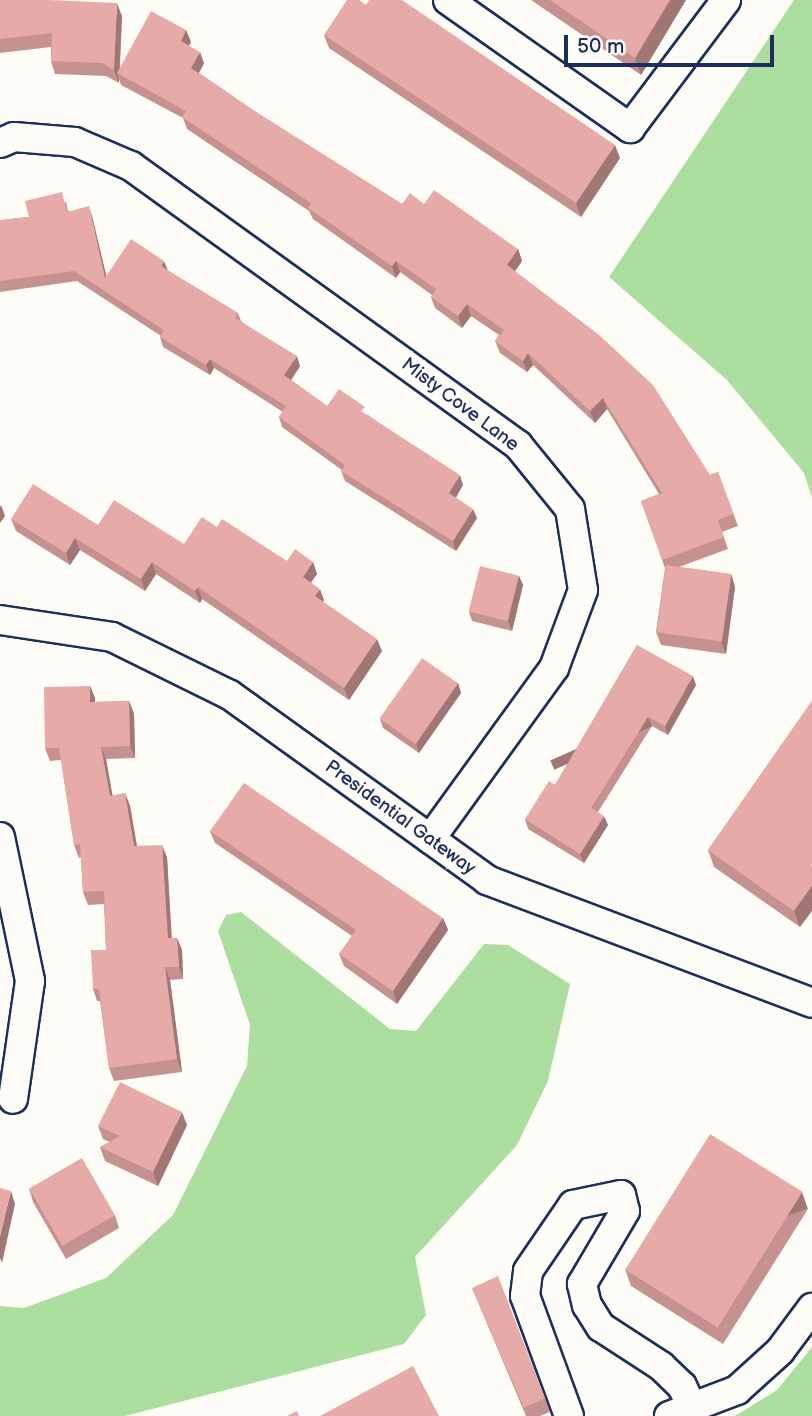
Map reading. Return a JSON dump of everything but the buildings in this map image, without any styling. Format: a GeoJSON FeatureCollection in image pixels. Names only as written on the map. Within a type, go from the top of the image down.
{"type":"FeatureCollection","features":[{"type":"Feature","properties":{"kind":"street"},"geometry":{"type":"LineString","coordinates":[[448,0],[630,128],[726,0]]}},
{"type":"Feature","properties":{"kind":"street","name":"Misty Cove Lane"},"geometry":{"type":"LineString","coordinates":[[7,140],[75,142],[131,166],[518,445],[570,509],[583,590],[554,668],[430,839]]}},
{"type":"Feature","properties":{"kind":"street","name":"Presidential Gateway"},"geometry":{"type":"LineString","coordinates":[[0,621],[112,637],[230,695],[487,880],[812,1003]]}},
{"type":"Feature","properties":{"kind":"street"},"geometry":{"type":"LineString","coordinates":[[0,837],[30,981],[13,1098]]}},
{"type":"Feature","properties":{"kind":"street"},"geometry":{"type":"LineString","coordinates":[[569,1416],[525,1296],[528,1271],[573,1205],[621,1195],[625,1211],[582,1284],[587,1305],[601,1327],[661,1366],[682,1386],[680,1412],[737,1390],[780,1352],[812,1308]]}},
{"type":"Feature","properties":{"kind":"green space"},"geometry":{"type":"Polygon","coordinates":[[[794,0],[812,0],[812,498],[804,473],[727,380],[609,277],[794,0]]]}},
{"type":"Feature","properties":{"kind":"green space"},"geometry":{"type":"Polygon","coordinates":[[[241,912],[390,1029],[416,1031],[484,944],[508,945],[570,984],[548,1081],[517,1145],[415,1257],[426,1315],[404,1344],[125,1416],[0,1416],[0,1306],[24,1308],[106,1278],[173,1215],[247,1066],[250,1025],[218,931],[226,915],[241,912]]]}},
{"type":"Feature","properties":{"kind":"green space"},"geometry":{"type":"Polygon","coordinates":[[[812,1347],[812,1416],[735,1416],[777,1390],[812,1347]]]}}]}
